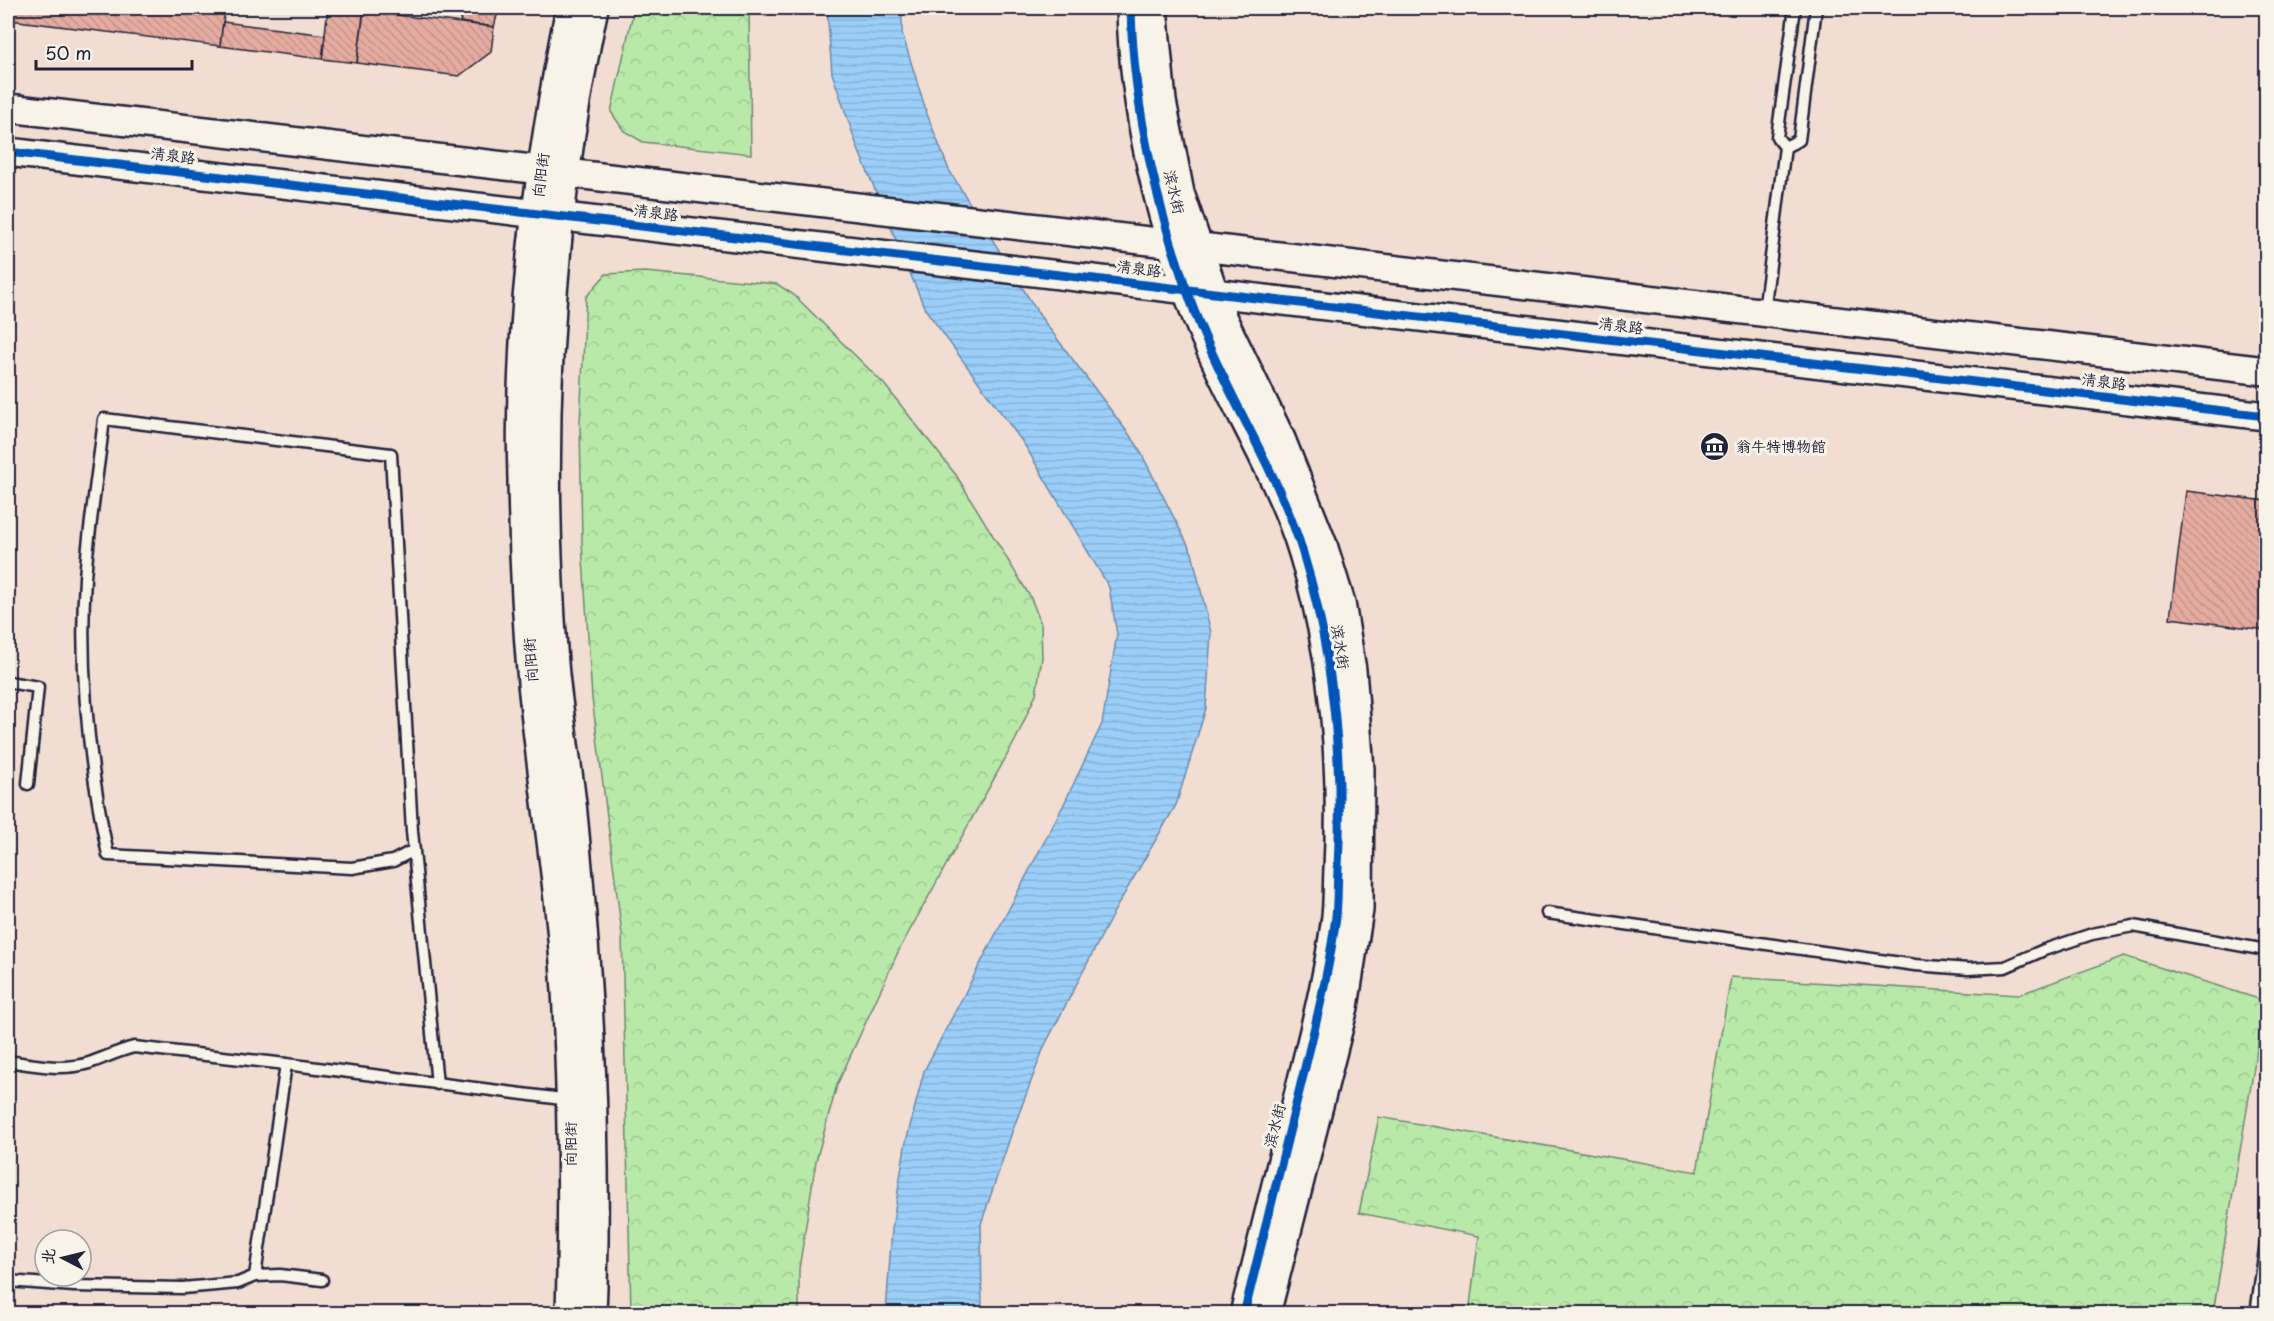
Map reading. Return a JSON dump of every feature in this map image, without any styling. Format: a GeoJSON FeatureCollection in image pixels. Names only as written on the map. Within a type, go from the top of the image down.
{"type":"FeatureCollection","features":[{"type":"Feature","properties":{"kind":"street","name":"向阳街"},"geometry":{"type":"LineString","coordinates":[[555,172],[550,106],[570,8]]}},
{"type":"Feature","properties":{"kind":"street","name":"向阳街"},"geometry":{"type":"LineString","coordinates":[[570,1314],[570,1100],[566,988],[532,681],[522,475],[524,349],[555,172],[594,8]]}},
{"type":"Feature","properties":{"kind":"street","name":"滨水街"},"geometry":{"type":"LineString","coordinates":[[1131,8],[1140,99],[1156,186],[1185,245],[1201,292],[1223,319],[1281,439],[1323,545],[1341,603],[1360,769],[1359,910],[1344,1007],[1266,1314]]}},
{"type":"Feature","properties":{"kind":"street","name":"滨水街"},"geometry":{"type":"LineString","coordinates":[[1153,8],[1162,101],[1180,193],[1185,245]]}},
{"type":"Feature","properties":{"kind":"street","name":"清泉路"},"geometry":{"type":"LineString","coordinates":[[8,108],[2266,371]]}},
{"type":"Feature","properties":{"kind":"street","name":"清泉路"},"geometry":{"type":"LineString","coordinates":[[8,152],[2266,416]]}},
{"type":"Feature","properties":{"kind":"street","name":"向阳街"},"geometry":{"type":"LineString","coordinates":[[549,215],[554,279],[549,358],[546,482],[554,666],[573,812],[591,1050],[594,1164],[592,1314]]}},
{"type":"Feature","properties":{"kind":"street","name":"滨水街"},"geometry":{"type":"LineString","coordinates":[[1201,292],[1198,320],[1281,493],[1303,551],[1319,612],[1329,677],[1338,766],[1340,835],[1336,921],[1320,1008],[1244,1314]]}},
{"type":"Feature","properties":{"kind":"lane"},"geometry":{"type":"LineString","coordinates":[[1764,313],[1785,147],[1777,136],[1795,8]]}},
{"type":"Feature","properties":{"kind":"lane"},"geometry":{"type":"LineString","coordinates":[[1785,147],[1799,140],[1816,8]]}},
{"type":"Feature","properties":{"kind":"lane"},"geometry":{"type":"LineString","coordinates":[[414,850],[393,861],[352,868],[108,855],[93,786],[86,682],[85,579],[104,419],[391,454],[414,850],[437,1084]]}},
{"type":"Feature","properties":{"kind":"lane"},"geometry":{"type":"LineString","coordinates":[[8,682],[38,687],[28,784]]}},
{"type":"Feature","properties":{"kind":"lane"},"geometry":{"type":"LineString","coordinates":[[1547,913],[1915,965],[1968,969],[2005,967],[2044,950],[2092,934],[2133,926],[2266,950]]}},
{"type":"Feature","properties":{"kind":"lane"},"geometry":{"type":"LineString","coordinates":[[8,1062],[61,1068],[88,1063],[112,1052],[134,1047],[570,1100]]}},
{"type":"Feature","properties":{"kind":"lane"},"geometry":{"type":"LineString","coordinates":[[255,1276],[286,1064]]}},
{"type":"Feature","properties":{"kind":"lane"},"geometry":{"type":"LineString","coordinates":[[2256,1314],[2266,1242]]}},
{"type":"Feature","properties":{"kind":"lane"},"geometry":{"type":"LineString","coordinates":[[8,1281],[74,1286],[183,1288],[238,1283],[255,1276],[280,1275],[322,1280]]}},
{"type":"Feature","properties":{"kind":"green space"},"geometry":{"type":"Polygon","coordinates":[[[634,8],[749,8],[751,154],[643,142],[624,131],[611,112],[634,8]]]}},
{"type":"Feature","properties":{"kind":"green space"},"geometry":{"type":"Polygon","coordinates":[[[645,272],[777,284],[794,295],[884,384],[956,475],[1031,598],[1041,624],[1042,658],[1036,694],[1016,739],[899,950],[837,1085],[816,1161],[799,1269],[799,1313],[631,1313],[622,934],[592,698],[582,543],[580,423],[586,297],[606,274],[645,272]]]}},
{"type":"Feature","properties":{"kind":"green space"},"geometry":{"type":"Polygon","coordinates":[[[2124,956],[2265,1001],[2213,1313],[1469,1313],[1479,1236],[1359,1213],[1379,1117],[1697,1172],[1731,977],[2018,995],[2124,956]]]}},
{"type":"Feature","properties":{"kind":"water"},"geometry":{"type":"Polygon","coordinates":[[[827,8],[902,8],[902,33],[927,114],[949,170],[1040,316],[1137,445],[1192,553],[1211,633],[1206,708],[1176,805],[1116,908],[1044,1047],[981,1224],[982,1313],[886,1313],[892,1229],[905,1146],[924,1071],[1063,806],[1102,724],[1117,634],[1109,587],[1024,444],[925,309],[858,149],[832,73],[827,8]]]}},
{"type":"Feature","properties":{"kind":"building"},"geometry":{"type":"Polygon","coordinates":[[[8,8],[11,8],[10,20],[8,20],[8,8]]]}},
{"type":"Feature","properties":{"kind":"building"},"geometry":{"type":"Polygon","coordinates":[[[11,8],[225,8],[220,46],[10,20],[11,8]]]}},
{"type":"Feature","properties":{"kind":"building"},"geometry":{"type":"Polygon","coordinates":[[[328,8],[364,8],[357,63],[322,59],[328,8]]]}},
{"type":"Feature","properties":{"kind":"building"},"geometry":{"type":"Polygon","coordinates":[[[465,8],[499,8],[494,27],[460,22],[465,8]]]}},
{"type":"Feature","properties":{"kind":"building"},"geometry":{"type":"Polygon","coordinates":[[[364,11],[494,27],[491,52],[459,76],[357,63],[364,11]]]}},
{"type":"Feature","properties":{"kind":"building"},"geometry":{"type":"Polygon","coordinates":[[[223,22],[325,35],[322,59],[220,46],[223,22]]]}},
{"type":"Feature","properties":{"kind":"building"},"geometry":{"type":"Polygon","coordinates":[[[2186,491],[2266,501],[2266,630],[2170,618],[2186,491]]]}},
{"type":"Feature","properties":{"kind":"cycle path"},"geometry":{"type":"LineString","coordinates":[[1131,8],[1133,47],[1143,126],[1171,244],[1209,348],[1267,464],[1293,523],[1314,591],[1334,710],[1339,790],[1335,924],[1314,1032],[1244,1314]]}},
{"type":"Feature","properties":{"kind":"cycle path"},"geometry":{"type":"LineString","coordinates":[[8,152],[2266,416]]}},
{"type":"Feature","properties":{"kind":"place","name":"翁牛特博物館"},"geometry":{"type":"Point","coordinates":[1715,447]}}]}
